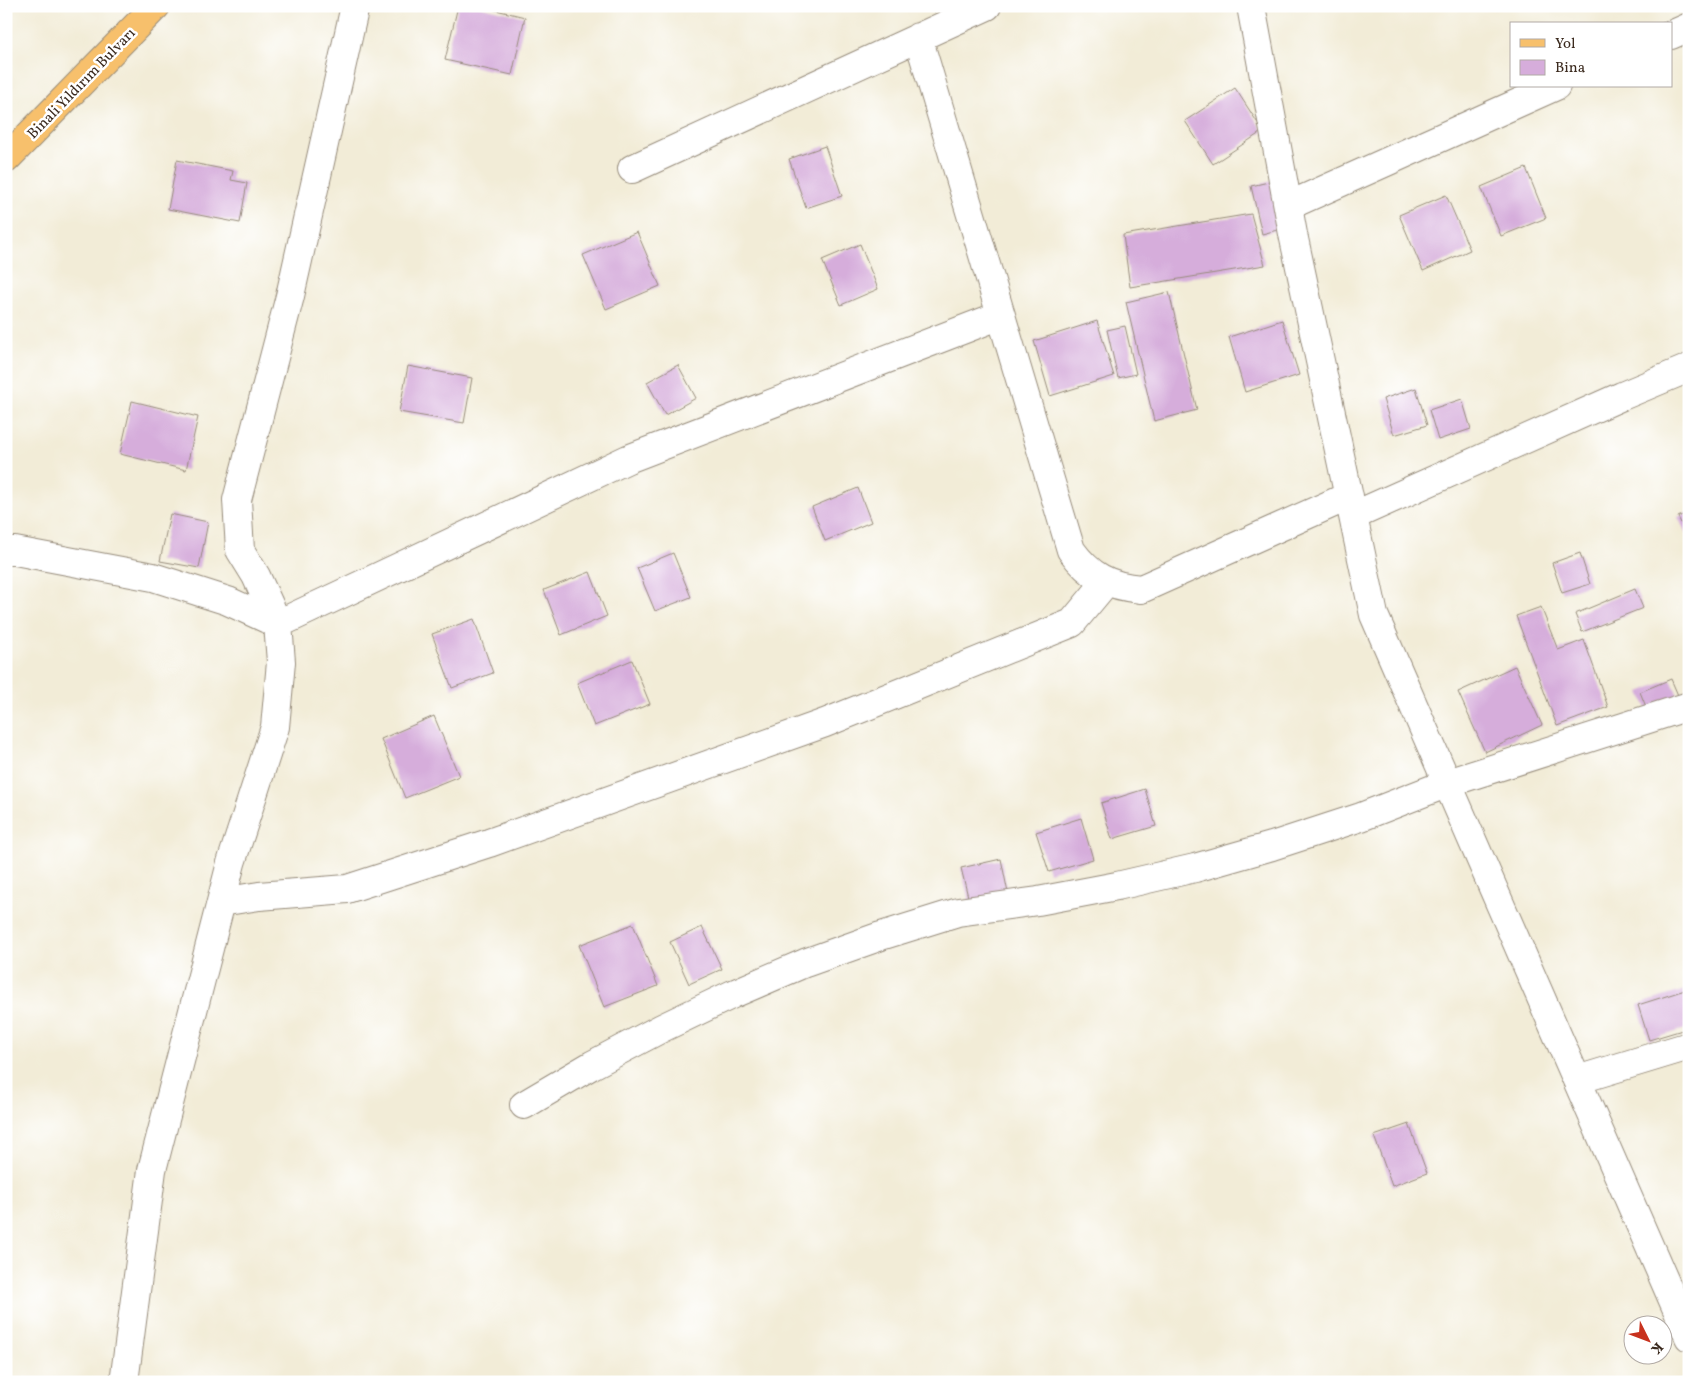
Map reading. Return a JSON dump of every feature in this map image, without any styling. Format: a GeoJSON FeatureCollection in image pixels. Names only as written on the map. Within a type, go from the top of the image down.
{"type":"FeatureCollection","features":[{"type":"Feature","properties":{"kind":"main road","name":"Binali Yıldırım Bulvarı"},"geometry":{"type":"LineString","coordinates":[[6,159],[156,6]]}},
{"type":"Feature","properties":{"kind":"street"},"geometry":{"type":"LineString","coordinates":[[124,1382],[152,1170],[231,863],[275,728],[281,662],[278,624],[256,576],[240,550],[237,500],[290,296],[355,6]]}},
{"type":"Feature","properties":{"kind":"street"},"geometry":{"type":"LineString","coordinates":[[632,169],[986,6]]}},
{"type":"Feature","properties":{"kind":"street"},"geometry":{"type":"LineString","coordinates":[[1251,6],[1288,206],[1374,615],[1689,1337]]}},
{"type":"Feature","properties":{"kind":"street"},"geometry":{"type":"LineString","coordinates":[[1672,35],[1689,27]]}},
{"type":"Feature","properties":{"kind":"street"},"geometry":{"type":"LineString","coordinates":[[918,38],[1071,550],[1080,563],[1106,582],[1123,587],[1141,589],[1351,506],[1689,368]]}},
{"type":"Feature","properties":{"kind":"street"},"geometry":{"type":"LineString","coordinates":[[1288,206],[1552,88]]}},
{"type":"Feature","properties":{"kind":"street"},"geometry":{"type":"LineString","coordinates":[[6,551],[16,551],[153,577],[228,601],[278,624],[628,459],[1001,315]]}},
{"type":"Feature","properties":{"kind":"street"},"geometry":{"type":"LineString","coordinates":[[221,902],[259,896],[347,889],[498,840],[806,730],[1072,623],[1106,582]]}},
{"type":"Feature","properties":{"kind":"street"},"geometry":{"type":"LineString","coordinates":[[524,1105],[601,1060],[733,994],[805,964],[881,936],[958,912],[1038,901],[1195,868],[1272,846],[1360,817],[1448,783],[1689,706]]}},
{"type":"Feature","properties":{"kind":"street"},"geometry":{"type":"LineString","coordinates":[[1577,1080],[1689,1046]]}},
{"type":"Feature","properties":{"kind":"building"},"geometry":{"type":"Polygon","coordinates":[[[458,6],[479,6],[525,17],[512,75],[445,60],[458,6]]]}},
{"type":"Feature","properties":{"kind":"building"},"geometry":{"type":"Polygon","coordinates":[[[1235,88],[1263,131],[1213,164],[1185,121],[1235,88]]]}},
{"type":"Feature","properties":{"kind":"building"},"geometry":{"type":"Polygon","coordinates":[[[825,146],[842,196],[806,208],[789,159],[825,146]]]}},
{"type":"Feature","properties":{"kind":"building"},"geometry":{"type":"Polygon","coordinates":[[[177,160],[233,171],[231,180],[247,183],[240,223],[168,209],[177,160]]]}},
{"type":"Feature","properties":{"kind":"building"},"geometry":{"type":"Polygon","coordinates":[[[1526,168],[1546,218],[1501,236],[1481,187],[1526,168]]]}},
{"type":"Feature","properties":{"kind":"building"},"geometry":{"type":"Polygon","coordinates":[[[1273,181],[1285,228],[1262,234],[1251,186],[1273,181]]]}},
{"type":"Feature","properties":{"kind":"building"},"geometry":{"type":"Polygon","coordinates":[[[1446,195],[1470,250],[1423,271],[1399,215],[1446,195]]]}},
{"type":"Feature","properties":{"kind":"building"},"geometry":{"type":"Polygon","coordinates":[[[1251,214],[1265,265],[1130,287],[1123,235],[1251,214]]]}},
{"type":"Feature","properties":{"kind":"building"},"geometry":{"type":"Polygon","coordinates":[[[637,232],[660,286],[606,309],[583,255],[637,232]]]}},
{"type":"Feature","properties":{"kind":"building"},"geometry":{"type":"Polygon","coordinates":[[[860,244],[878,289],[841,305],[822,260],[860,244]]]}},
{"type":"Feature","properties":{"kind":"building"},"geometry":{"type":"Polygon","coordinates":[[[1169,292],[1197,410],[1154,421],[1126,302],[1169,292]]]}},
{"type":"Feature","properties":{"kind":"building"},"geometry":{"type":"Polygon","coordinates":[[[1282,320],[1299,375],[1245,392],[1229,337],[1282,320]]]}},
{"type":"Feature","properties":{"kind":"building"},"geometry":{"type":"Polygon","coordinates":[[[1097,321],[1114,376],[1050,396],[1034,341],[1097,321]]]}},
{"type":"Feature","properties":{"kind":"building"},"geometry":{"type":"Polygon","coordinates":[[[1125,326],[1136,374],[1118,378],[1107,330],[1125,326]]]}},
{"type":"Feature","properties":{"kind":"building"},"geometry":{"type":"Polygon","coordinates":[[[678,365],[696,398],[665,415],[647,382],[678,365]]]}},
{"type":"Feature","properties":{"kind":"building"},"geometry":{"type":"Polygon","coordinates":[[[408,366],[472,378],[464,423],[399,412],[408,366]]]}},
{"type":"Feature","properties":{"kind":"building"},"geometry":{"type":"Polygon","coordinates":[[[1416,388],[1427,425],[1394,435],[1383,399],[1416,388]]]}},
{"type":"Feature","properties":{"kind":"building"},"geometry":{"type":"Polygon","coordinates":[[[1462,399],[1471,429],[1438,440],[1429,410],[1462,399]]]}},
{"type":"Feature","properties":{"kind":"building"},"geometry":{"type":"Polygon","coordinates":[[[132,401],[198,417],[186,470],[120,454],[132,401]]]}},
{"type":"Feature","properties":{"kind":"building"},"geometry":{"type":"Polygon","coordinates":[[[858,488],[871,522],[825,541],[812,507],[858,488]]]}},
{"type":"Feature","properties":{"kind":"building"},"geometry":{"type":"Polygon","coordinates":[[[1689,512],[1689,539],[1678,517],[1689,512]]]}},
{"type":"Feature","properties":{"kind":"building"},"geometry":{"type":"Polygon","coordinates":[[[170,514],[208,522],[199,568],[160,561],[170,514]]]}},
{"type":"Feature","properties":{"kind":"building"},"geometry":{"type":"Polygon","coordinates":[[[673,553],[691,597],[655,611],[637,568],[673,553]]]}},
{"type":"Feature","properties":{"kind":"building"},"geometry":{"type":"Polygon","coordinates":[[[1580,553],[1590,584],[1562,593],[1552,563],[1580,553]]]}},
{"type":"Feature","properties":{"kind":"building"},"geometry":{"type":"Polygon","coordinates":[[[590,572],[607,616],[561,635],[544,590],[590,572]]]}},
{"type":"Feature","properties":{"kind":"building"},"geometry":{"type":"Polygon","coordinates":[[[1635,589],[1643,608],[1582,632],[1575,614],[1635,589]]]}},
{"type":"Feature","properties":{"kind":"building"},"geometry":{"type":"Polygon","coordinates":[[[1541,607],[1558,650],[1584,640],[1608,707],[1557,726],[1516,616],[1541,607]]]}},
{"type":"Feature","properties":{"kind":"building"},"geometry":{"type":"Polygon","coordinates":[[[474,619],[493,673],[452,688],[432,634],[474,619]]]}},
{"type":"Feature","properties":{"kind":"building"},"geometry":{"type":"Polygon","coordinates":[[[632,660],[650,704],[594,726],[577,683],[632,660]]]}},
{"type":"Feature","properties":{"kind":"building"},"geometry":{"type":"Polygon","coordinates":[[[1515,666],[1542,725],[1485,752],[1458,692],[1515,666]]]}},
{"type":"Feature","properties":{"kind":"building"},"geometry":{"type":"Polygon","coordinates":[[[1671,679],[1680,700],[1649,714],[1640,692],[1671,679]]]}},
{"type":"Feature","properties":{"kind":"building"},"geometry":{"type":"Polygon","coordinates":[[[434,716],[459,776],[405,798],[381,739],[434,716]]]}},
{"type":"Feature","properties":{"kind":"building"},"geometry":{"type":"Polygon","coordinates":[[[1145,789],[1156,826],[1112,839],[1101,803],[1145,789]]]}},
{"type":"Feature","properties":{"kind":"building"},"geometry":{"type":"Polygon","coordinates":[[[1081,818],[1093,859],[1049,872],[1036,832],[1081,818]]]}},
{"type":"Feature","properties":{"kind":"building"},"geometry":{"type":"Polygon","coordinates":[[[1001,859],[1008,893],[969,901],[961,868],[1001,859]]]}},
{"type":"Feature","properties":{"kind":"building"},"geometry":{"type":"Polygon","coordinates":[[[633,924],[658,986],[604,1007],[579,945],[633,924]]]}},
{"type":"Feature","properties":{"kind":"building"},"geometry":{"type":"Polygon","coordinates":[[[702,927],[722,969],[689,984],[670,942],[702,927]]]}},
{"type":"Feature","properties":{"kind":"building"},"geometry":{"type":"Polygon","coordinates":[[[1685,990],[1689,1004],[1689,1028],[1649,1040],[1638,1005],[1685,990]]]}},
{"type":"Feature","properties":{"kind":"building"},"geometry":{"type":"Polygon","coordinates":[[[1409,1124],[1427,1173],[1392,1186],[1374,1136],[1409,1124]]]}}]}
